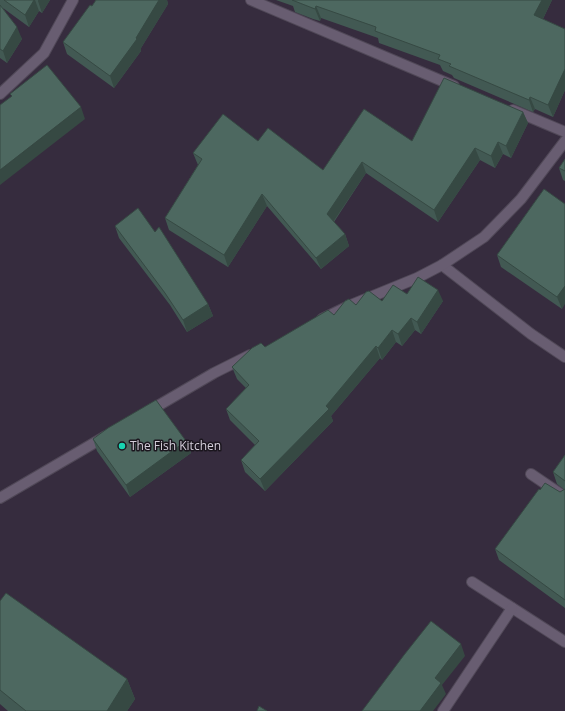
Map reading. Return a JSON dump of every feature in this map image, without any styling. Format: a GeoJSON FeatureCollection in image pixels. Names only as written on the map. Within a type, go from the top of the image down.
{"type":"FeatureCollection","features":[{"type":"Feature","properties":{"kind":"street"},"geometry":{"type":"LineString","coordinates":[[0,94],[44,53],[73,0]]}},
{"type":"Feature","properties":{"kind":"street"},"geometry":{"type":"LineString","coordinates":[[251,0],[463,89]]}},
{"type":"Feature","properties":{"kind":"street"},"geometry":{"type":"LineString","coordinates":[[507,108],[565,132]]}},
{"type":"Feature","properties":{"kind":"street"},"geometry":{"type":"LineString","coordinates":[[316,322],[442,265],[484,237],[521,198],[565,141]]}},
{"type":"Feature","properties":{"kind":"street"},"geometry":{"type":"LineString","coordinates":[[442,265],[531,334],[565,357]]}},
{"type":"Feature","properties":{"kind":"street"},"geometry":{"type":"LineString","coordinates":[[138,418],[214,373],[262,349]]}},
{"type":"Feature","properties":{"kind":"street"},"geometry":{"type":"LineString","coordinates":[[0,498],[117,430]]}},
{"type":"Feature","properties":{"kind":"street"},"geometry":{"type":"LineString","coordinates":[[530,474],[565,497]]}},
{"type":"Feature","properties":{"kind":"street"},"geometry":{"type":"LineString","coordinates":[[472,582],[565,642]]}},
{"type":"Feature","properties":{"kind":"street"},"geometry":{"type":"LineString","coordinates":[[444,711],[512,608]]}},
{"type":"Feature","properties":{"kind":"building"},"geometry":{"type":"Polygon","coordinates":[[[4,0],[34,0],[25,15],[4,0]]]}},
{"type":"Feature","properties":{"kind":"building"},"geometry":{"type":"Polygon","coordinates":[[[96,0],[159,0],[136,38],[137,39],[110,76],[63,42],[90,5],[92,6],[96,0]]]}},
{"type":"Feature","properties":{"kind":"building"},"geometry":{"type":"Polygon","coordinates":[[[292,0],[542,0],[534,15],[565,29],[565,69],[548,105],[530,97],[529,100],[449,66],[451,64],[438,59],[440,55],[375,31],[376,27],[316,6],[315,9],[292,0]]]}},
{"type":"Feature","properties":{"kind":"building"},"geometry":{"type":"Polygon","coordinates":[[[0,5],[17,27],[3,51],[0,49],[0,5]]]}},
{"type":"Feature","properties":{"kind":"building"},"geometry":{"type":"Polygon","coordinates":[[[47,65],[81,107],[0,170],[0,105],[12,96],[10,94],[47,65]]]}},
{"type":"Feature","properties":{"kind":"building"},"geometry":{"type":"Polygon","coordinates":[[[444,78],[523,112],[506,146],[498,142],[491,156],[475,148],[434,210],[362,162],[327,214],[345,234],[316,258],[262,194],[224,255],[165,218],[202,159],[193,153],[223,114],[258,141],[268,128],[323,170],[364,109],[412,141],[444,78]]]}},
{"type":"Feature","properties":{"kind":"building"},"geometry":{"type":"Polygon","coordinates":[[[565,159],[565,171],[559,168],[565,159]]]}},
{"type":"Feature","properties":{"kind":"building"},"geometry":{"type":"Polygon","coordinates":[[[544,189],[565,204],[565,286],[557,297],[497,255],[544,189]]]}},
{"type":"Feature","properties":{"kind":"building"},"geometry":{"type":"Polygon","coordinates":[[[138,208],[155,232],[159,227],[208,304],[183,320],[165,293],[115,226],[138,208]]]}},
{"type":"Feature","properties":{"kind":"building"},"geometry":{"type":"Polygon","coordinates":[[[418,277],[438,290],[417,322],[411,318],[398,334],[392,330],[378,348],[376,346],[326,406],[329,409],[260,479],[241,460],[259,441],[226,409],[249,385],[232,367],[252,348],[261,343],[265,347],[328,310],[334,315],[345,301],[349,299],[356,305],[366,292],[369,291],[382,301],[393,285],[407,294],[418,277]]]}},
{"type":"Feature","properties":{"kind":"building"},"geometry":{"type":"Polygon","coordinates":[[[156,400],[186,441],[126,485],[93,439],[108,428],[156,400]]]}},
{"type":"Feature","properties":{"kind":"building"},"geometry":{"type":"Polygon","coordinates":[[[565,455],[565,481],[553,472],[565,455]]]}},
{"type":"Feature","properties":{"kind":"building"},"geometry":{"type":"Polygon","coordinates":[[[545,483],[560,492],[565,489],[565,600],[495,549],[545,483]]]}},
{"type":"Feature","properties":{"kind":"building"},"geometry":{"type":"Polygon","coordinates":[[[6,593],[127,679],[107,711],[26,711],[0,690],[0,601],[6,593]]]}},
{"type":"Feature","properties":{"kind":"building"},"geometry":{"type":"Polygon","coordinates":[[[431,621],[461,644],[435,678],[441,683],[420,711],[362,711],[404,655],[431,621]]]}},
{"type":"Feature","properties":{"kind":"building"},"geometry":{"type":"Polygon","coordinates":[[[259,706],[267,711],[257,711],[259,706]]]}},
{"type":"Feature","properties":{"kind":"place","name":"The Fish Kitchen"},"geometry":{"type":"Point","coordinates":[122,446]}}]}
